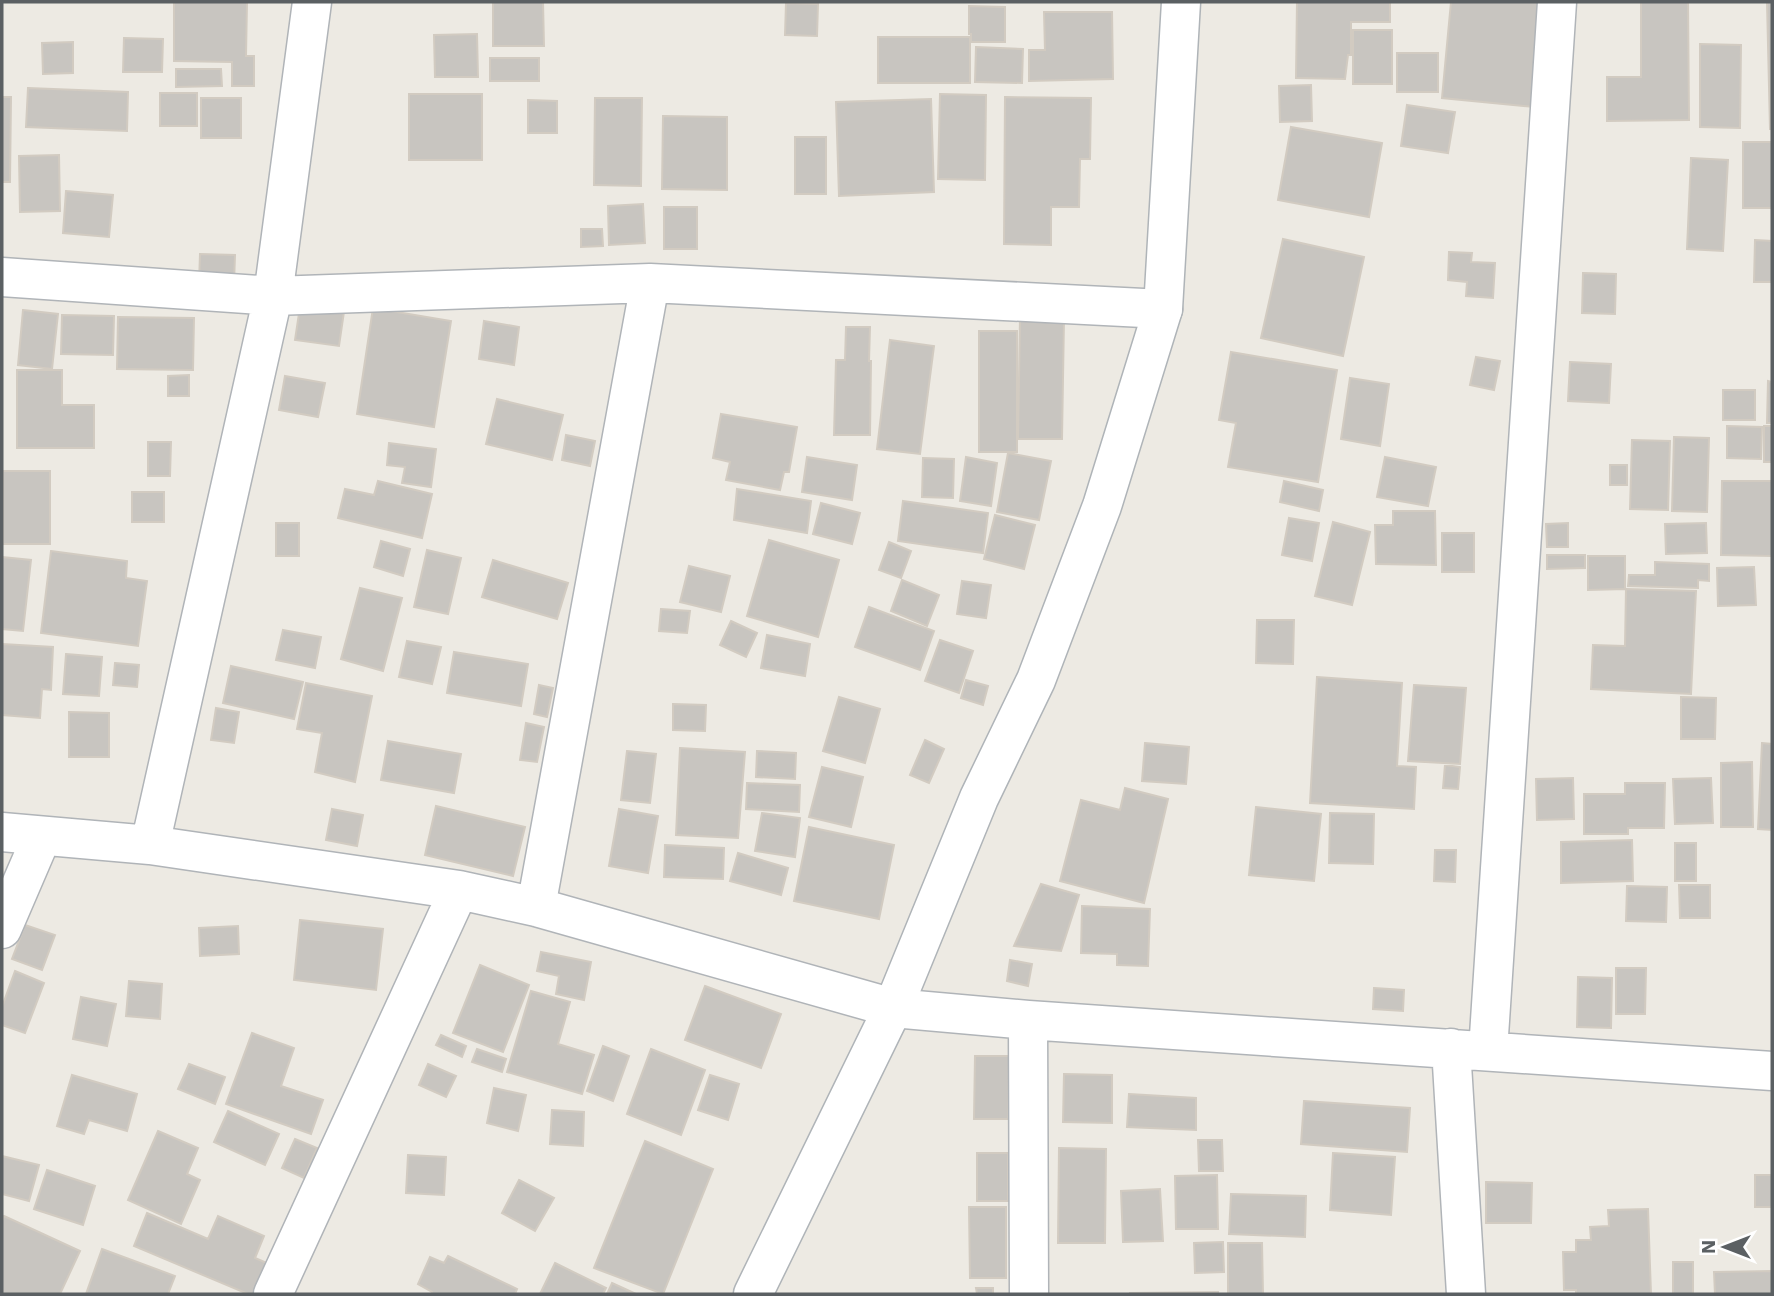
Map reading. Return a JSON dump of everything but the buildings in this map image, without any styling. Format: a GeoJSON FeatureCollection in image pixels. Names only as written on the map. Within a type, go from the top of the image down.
{"type":"FeatureCollection","features":[{"type":"Feature","properties":{"kind":"street"},"geometry":{"type":"LineString","coordinates":[[150,845],[273,296],[312,2]]}},
{"type":"Feature","properties":{"kind":"street"},"geometry":{"type":"LineString","coordinates":[[753,1294],[893,1008],[979,798],[1036,680],[1102,506],[1163,309],[1181,2]]}},
{"type":"Feature","properties":{"kind":"street"},"geometry":{"type":"LineString","coordinates":[[1466,1294],[1469,1049],[1557,2]]}},
{"type":"Feature","properties":{"kind":"street"},"geometry":{"type":"LineString","coordinates":[[2,277],[273,296],[650,284],[1163,309]]}},
{"type":"Feature","properties":{"kind":"street"},"geometry":{"type":"LineString","coordinates":[[536,907],[650,284]]}},
{"type":"Feature","properties":{"kind":"street"},"geometry":{"type":"LineString","coordinates":[[2,832],[150,845],[459,890],[536,907],[893,1008],[1028,1020],[1772,1071]]}},
{"type":"Feature","properties":{"kind":"street"},"geometry":{"type":"LineString","coordinates":[[2,929],[41,836]]}},
{"type":"Feature","properties":{"kind":"street"},"geometry":{"type":"LineString","coordinates":[[273,1294],[459,890]]}},
{"type":"Feature","properties":{"kind":"street"},"geometry":{"type":"LineString","coordinates":[[1028,1020],[1029,1294]]}}]}
